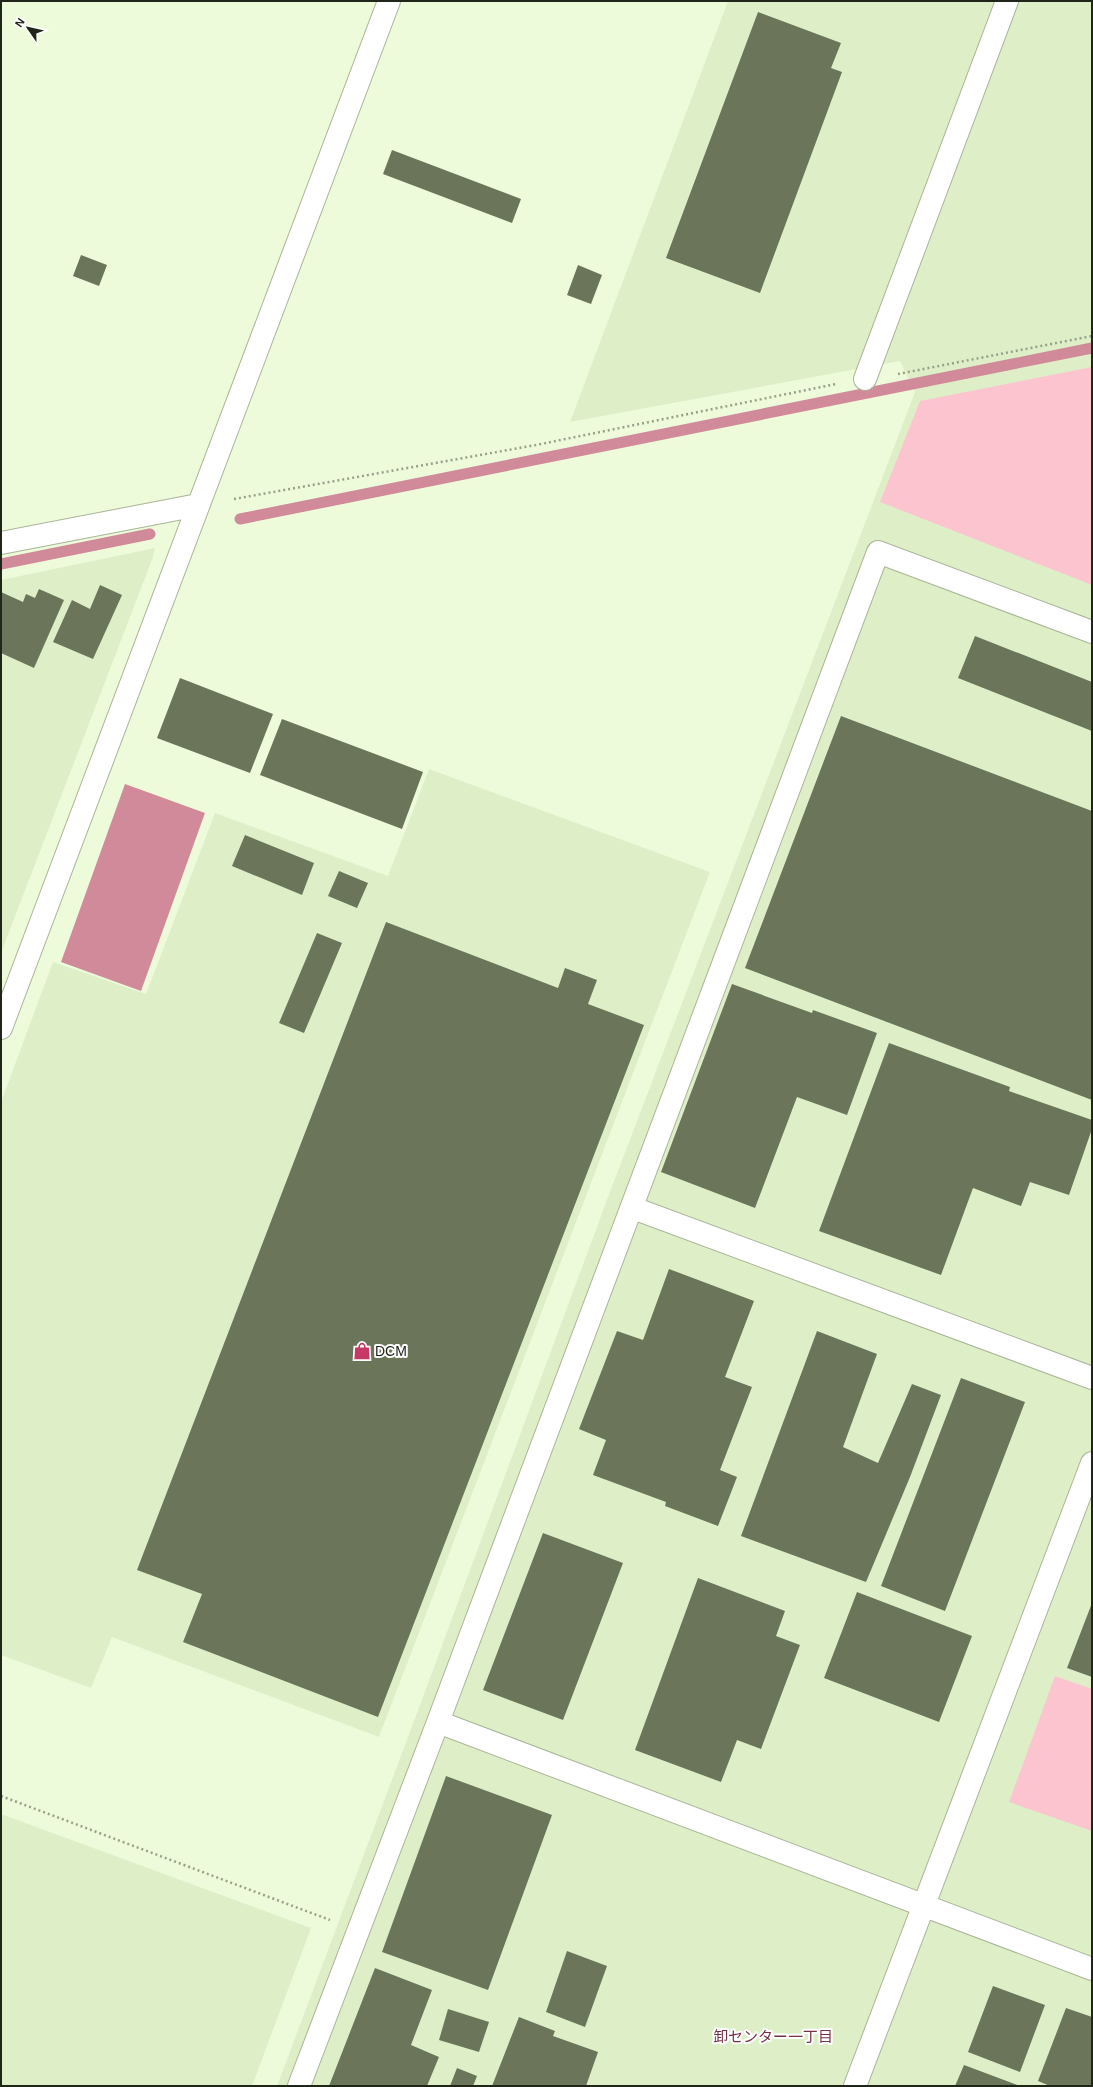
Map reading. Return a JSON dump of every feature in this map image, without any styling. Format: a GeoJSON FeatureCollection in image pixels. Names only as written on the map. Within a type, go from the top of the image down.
{"type":"FeatureCollection","features":[{"type":"Feature","properties":{"kind":"street"},"geometry":{"type":"LineString","coordinates":[[1,1028],[389,1]]}},
{"type":"Feature","properties":{"kind":"street"},"geometry":{"type":"LineString","coordinates":[[864,379],[1008,1]]}},
{"type":"Feature","properties":{"kind":"street"},"geometry":{"type":"LineString","coordinates":[[1,543],[198,505]]}},
{"type":"Feature","properties":{"kind":"street"},"geometry":{"type":"LineString","coordinates":[[298,2086],[633,1208],[878,552],[1092,632]]}},
{"type":"Feature","properties":{"kind":"street"},"geometry":{"type":"LineString","coordinates":[[633,1208],[1092,1378]]}},
{"type":"Feature","properties":{"kind":"street"},"geometry":{"type":"LineString","coordinates":[[856,2086],[1092,1463]]}},
{"type":"Feature","properties":{"kind":"street"},"geometry":{"type":"LineString","coordinates":[[438,1722],[924,1904],[1092,1969]]}},
{"type":"Feature","properties":{"kind":"path"},"geometry":{"type":"LineString","coordinates":[[198,505],[536,445],[864,379],[909,372],[1092,336]]}},
{"type":"Feature","properties":{"kind":"path"},"geometry":{"type":"LineString","coordinates":[[1,1796],[334,1922],[348,1957]]}},
{"type":"Feature","properties":{"kind":"shaded area"},"geometry":{"type":"Polygon","coordinates":[[[728,1],[1092,1],[1092,2086],[277,2086],[608,1197],[915,392],[900,361],[570,422],[728,1]]]}},
{"type":"Feature","properties":{"kind":"shaded area"},"geometry":{"type":"Polygon","coordinates":[[[1092,367],[1092,585],[880,502],[920,401],[1092,367]]]}},
{"type":"Feature","properties":{"kind":"shaded area"},"geometry":{"type":"Polygon","coordinates":[[[155,548],[153,557],[1,953],[1,580],[155,548]]]}},
{"type":"Feature","properties":{"kind":"shaded area"},"geometry":{"type":"Polygon","coordinates":[[[429,769],[710,872],[379,1737],[112,1637],[91,1688],[1,1655],[1,1102],[53,962],[146,994],[215,813],[388,876],[429,769]]]}},
{"type":"Feature","properties":{"kind":"shaded area"},"geometry":{"type":"Polygon","coordinates":[[[125,784],[205,813],[141,991],[61,962],[125,784]]]}},
{"type":"Feature","properties":{"kind":"shaded area"},"geometry":{"type":"Polygon","coordinates":[[[1055,1676],[1092,1689],[1092,1831],[1009,1802],[1055,1676]]]}},
{"type":"Feature","properties":{"kind":"shaded area"},"geometry":{"type":"Polygon","coordinates":[[[1,1814],[311,1928],[252,2086],[1,2086],[1,1814]]]}},
{"type":"Feature","properties":{"kind":"building"},"geometry":{"type":"Polygon","coordinates":[[[758,12],[841,43],[831,68],[842,72],[760,293],[666,258],[758,12]]]}},
{"type":"Feature","properties":{"kind":"building"},"geometry":{"type":"Polygon","coordinates":[[[392,150],[521,199],[512,223],[383,174],[392,150]]]}},
{"type":"Feature","properties":{"kind":"building"},"geometry":{"type":"Polygon","coordinates":[[[81,255],[107,265],[99,286],[73,276],[81,255]]]}},
{"type":"Feature","properties":{"kind":"building"},"geometry":{"type":"Polygon","coordinates":[[[578,265],[602,275],[591,304],[567,295],[578,265]]]}},
{"type":"Feature","properties":{"kind":"building"},"geometry":{"type":"Polygon","coordinates":[[[100,585],[122,595],[93,659],[53,642],[72,600],[90,609],[100,585]]]}},
{"type":"Feature","properties":{"kind":"building"},"geometry":{"type":"Polygon","coordinates":[[[39,589],[64,600],[34,668],[1,653],[1,592],[23,602],[26,594],[35,598],[39,589]]]}},
{"type":"Feature","properties":{"kind":"building"},"geometry":{"type":"Polygon","coordinates":[[[975,636],[1092,682],[1092,731],[958,678],[975,636]]]}},
{"type":"Feature","properties":{"kind":"building"},"geometry":{"type":"Polygon","coordinates":[[[180,678],[273,714],[250,773],[157,738],[180,678]]]}},
{"type":"Feature","properties":{"kind":"building"},"geometry":{"type":"Polygon","coordinates":[[[841,716],[1092,811],[1092,1100],[745,968],[841,716]]]}},
{"type":"Feature","properties":{"kind":"building"},"geometry":{"type":"Polygon","coordinates":[[[282,719],[423,772],[402,829],[260,775],[282,719]]]}},
{"type":"Feature","properties":{"kind":"building"},"geometry":{"type":"Polygon","coordinates":[[[245,835],[314,863],[302,895],[232,866],[245,835]]]}},
{"type":"Feature","properties":{"kind":"building"},"geometry":{"type":"Polygon","coordinates":[[[339,871],[368,883],[357,908],[328,896],[339,871]]]}},
{"type":"Feature","properties":{"kind":"building"},"geometry":{"type":"Polygon","coordinates":[[[386,922],[558,988],[565,968],[597,980],[588,1004],[644,1025],[378,1717],[183,1642],[202,1594],[137,1570],[386,922]]]}},
{"type":"Feature","properties":{"kind":"building"},"geometry":{"type":"Polygon","coordinates":[[[317,933],[342,943],[304,1033],[279,1023],[317,933]]]}},
{"type":"Feature","properties":{"kind":"building"},"geometry":{"type":"Polygon","coordinates":[[[732,984],[812,1013],[813,1010],[877,1033],[847,1115],[797,1097],[755,1208],[661,1172],[732,984]]]}},
{"type":"Feature","properties":{"kind":"building"},"geometry":{"type":"Polygon","coordinates":[[[889,1043],[1010,1087],[1009,1091],[1092,1120],[1092,1129],[1069,1195],[1030,1182],[1021,1206],[973,1188],[941,1275],[819,1231],[889,1043]]]}},
{"type":"Feature","properties":{"kind":"building"},"geometry":{"type":"Polygon","coordinates":[[[669,1269],[754,1301],[725,1377],[752,1387],[720,1470],[737,1477],[718,1526],[665,1506],[666,1502],[593,1475],[606,1440],[579,1429],[617,1331],[643,1340],[669,1269]]]}},
{"type":"Feature","properties":{"kind":"building"},"geometry":{"type":"Polygon","coordinates":[[[817,1331],[877,1354],[843,1447],[878,1463],[912,1384],[941,1395],[910,1477],[866,1582],[741,1536],[817,1331]]]}},
{"type":"Feature","properties":{"kind":"building"},"geometry":{"type":"Polygon","coordinates":[[[961,1378],[1025,1402],[945,1611],[881,1586],[961,1378]]]}},
{"type":"Feature","properties":{"kind":"building"},"geometry":{"type":"Polygon","coordinates":[[[543,1533],[623,1563],[563,1720],[483,1690],[543,1533]]]}},
{"type":"Feature","properties":{"kind":"building"},"geometry":{"type":"Polygon","coordinates":[[[698,1578],[785,1611],[776,1636],[800,1645],[761,1749],[737,1740],[721,1782],[635,1750],[698,1578]]]}},
{"type":"Feature","properties":{"kind":"building"},"geometry":{"type":"Polygon","coordinates":[[[857,1592],[972,1636],[939,1722],[824,1678],[857,1592]]]}},
{"type":"Feature","properties":{"kind":"building"},"geometry":{"type":"Polygon","coordinates":[[[1092,1603],[1092,1677],[1067,1668],[1092,1603]]]}},
{"type":"Feature","properties":{"kind":"building"},"geometry":{"type":"Polygon","coordinates":[[[446,1776],[552,1815],[488,1990],[382,1952],[446,1776]]]}},
{"type":"Feature","properties":{"kind":"building"},"geometry":{"type":"Polygon","coordinates":[[[567,1951],[607,1966],[585,2027],[546,2012],[567,1951]]]}},
{"type":"Feature","properties":{"kind":"building"},"geometry":{"type":"Polygon","coordinates":[[[375,1968],[432,1990],[411,2045],[439,2057],[427,2086],[329,2086],[375,1968]]]}},
{"type":"Feature","properties":{"kind":"building"},"geometry":{"type":"Polygon","coordinates":[[[993,1986],[1045,2005],[1020,2072],[968,2052],[993,1986]]]}},
{"type":"Feature","properties":{"kind":"building"},"geometry":{"type":"Polygon","coordinates":[[[1066,2008],[1092,2017],[1092,2086],[1050,2086],[1038,2081],[1066,2008]]]}},
{"type":"Feature","properties":{"kind":"building"},"geometry":{"type":"Polygon","coordinates":[[[448,2009],[489,2022],[479,2052],[439,2040],[448,2009]]]}},
{"type":"Feature","properties":{"kind":"building"},"geometry":{"type":"Polygon","coordinates":[[[519,2017],[555,2031],[553,2036],[598,2052],[586,2086],[492,2086],[519,2017]]]}},
{"type":"Feature","properties":{"kind":"building"},"geometry":{"type":"Polygon","coordinates":[[[964,2065],[1020,2086],[955,2086],[964,2065]]]}},
{"type":"Feature","properties":{"kind":"building"},"geometry":{"type":"Polygon","coordinates":[[[457,2068],[477,2076],[473,2086],[450,2086],[457,2068]]]}},
{"type":"Feature","properties":{"kind":"waterway"},"geometry":{"type":"LineString","coordinates":[[240,519],[1092,348]]}},
{"type":"Feature","properties":{"kind":"waterway"},"geometry":{"type":"LineString","coordinates":[[1,564],[150,534]]}},
{"type":"Feature","properties":{"kind":"place","name":"DCM"},"geometry":{"type":"Point","coordinates":[362,1351]}},
{"type":"Feature","properties":{"kind":"district","name":"卸センター一丁目"},"geometry":{"type":"Point","coordinates":[773,2037]}}]}
